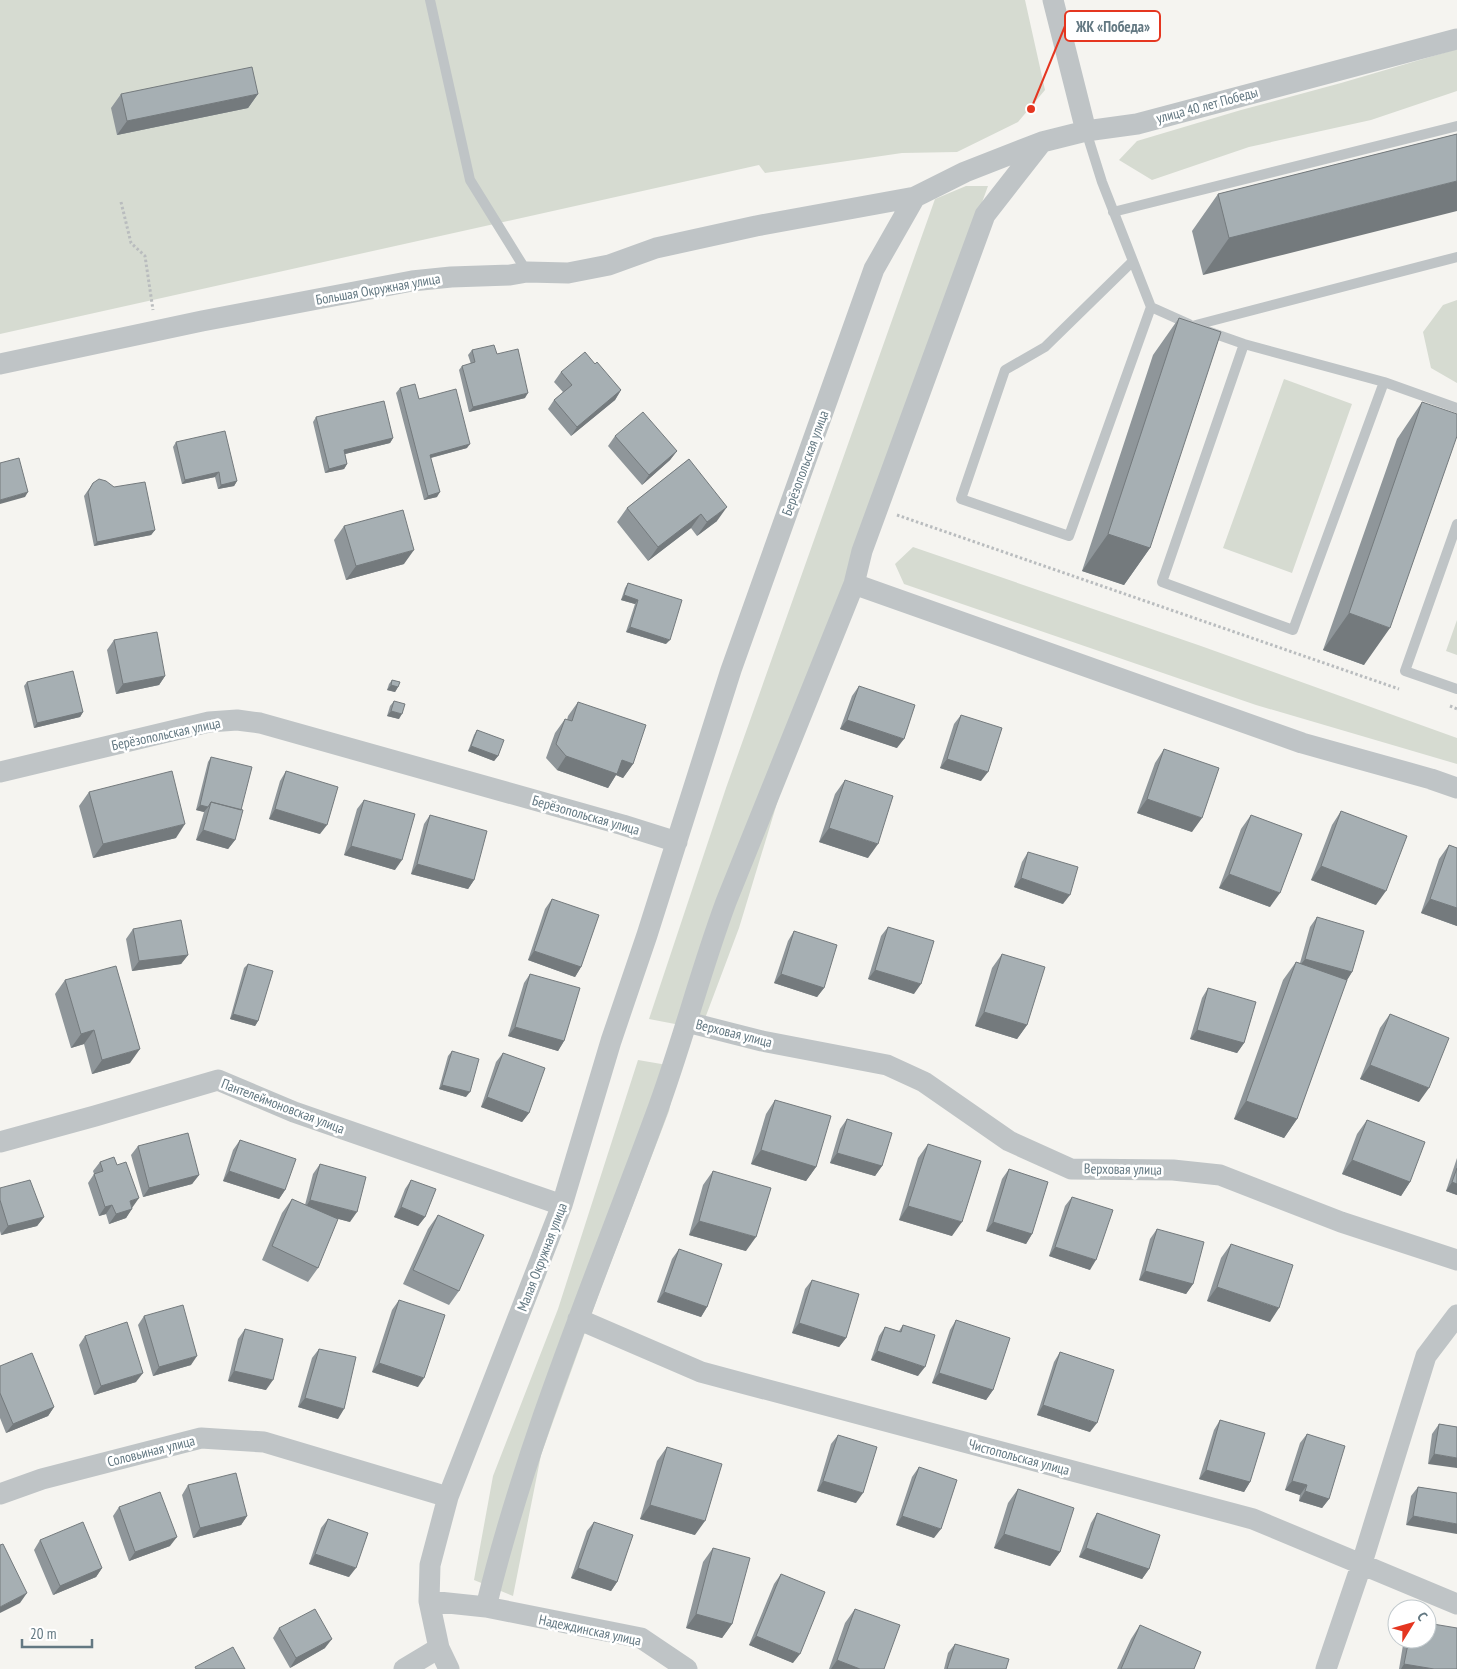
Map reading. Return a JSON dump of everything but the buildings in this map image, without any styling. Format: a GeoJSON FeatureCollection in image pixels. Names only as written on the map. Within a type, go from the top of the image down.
{"type":"FeatureCollection","features":[{"type":"Feature","properties":{"kind":"street"},"geometry":{"type":"LineString","coordinates":[[1053,0],[1086,131]]}},
{"type":"Feature","properties":{"kind":"street","name":"улица 40 лет Победы"},"geometry":{"type":"LineString","coordinates":[[915,197],[965,172],[1042,142],[1086,131],[1137,124],[1457,39]]}},
{"type":"Feature","properties":{"kind":"street"},"geometry":{"type":"LineString","coordinates":[[486,1607],[494,1572],[527,1466],[578,1319],[656,1112],[687,1022],[707,954],[726,902],[854,584],[862,552],[985,215],[1042,142]]}},
{"type":"Feature","properties":{"kind":"street","name":"Большая Окружная улица"},"geometry":{"type":"LineString","coordinates":[[0,364],[156,331],[412,281],[450,277],[510,275],[527,272],[568,273],[609,264],[656,248],[756,226],[915,197]]}},
{"type":"Feature","properties":{"kind":"street","name":"Берёзопольская улица"},"geometry":{"type":"LineString","coordinates":[[0,772],[209,722],[237,720],[260,723],[677,842],[731,670],[874,270],[915,197]]}},
{"type":"Feature","properties":{"kind":"street"},"geometry":{"type":"LineString","coordinates":[[854,584],[1302,743],[1457,788]]}},
{"type":"Feature","properties":{"kind":"street","name":"Малая Окружная улица"},"geometry":{"type":"LineString","coordinates":[[449,1669],[439,1648],[429,1601],[430,1565],[448,1497],[562,1205],[611,1041],[677,842]]}},
{"type":"Feature","properties":{"kind":"street","name":"Верховая улица"},"geometry":{"type":"LineString","coordinates":[[687,1022],[762,1041],[887,1065],[924,1082],[1009,1140],[1071,1168],[1172,1170],[1220,1175],[1340,1222],[1457,1260]]}},
{"type":"Feature","properties":{"kind":"street","name":"Пантелеймоновская улица"},"geometry":{"type":"LineString","coordinates":[[0,1142],[218,1080],[294,1112],[562,1205]]}},
{"type":"Feature","properties":{"kind":"street"},"geometry":{"type":"LineString","coordinates":[[1326,1669],[1361,1566],[1426,1356],[1457,1315]]}},
{"type":"Feature","properties":{"kind":"street","name":"Чистопольская улица"},"geometry":{"type":"LineString","coordinates":[[578,1319],[700,1372],[1253,1520],[1457,1604]]}},
{"type":"Feature","properties":{"kind":"street","name":"Соловьиная улица"},"geometry":{"type":"LineString","coordinates":[[0,1494],[42,1479],[201,1438],[264,1442],[448,1497]]}},
{"type":"Feature","properties":{"kind":"street","name":"Надеждинская улица"},"geometry":{"type":"LineString","coordinates":[[429,1601],[486,1607],[641,1638],[687,1669]]}},
{"type":"Feature","properties":{"kind":"street"},"geometry":{"type":"LineString","coordinates":[[404,1669],[439,1648]]}},
{"type":"Feature","properties":{"kind":"lane"},"geometry":{"type":"LineString","coordinates":[[430,0],[470,180],[527,272]]}},
{"type":"Feature","properties":{"kind":"lane"},"geometry":{"type":"LineString","coordinates":[[1113,212],[1457,126]]}},
{"type":"Feature","properties":{"kind":"lane"},"geometry":{"type":"LineString","coordinates":[[1086,131],[1113,212],[1151,307],[1192,326],[1244,344],[1384,382],[1457,408]]}},
{"type":"Feature","properties":{"kind":"lane"},"geometry":{"type":"LineString","coordinates":[[1192,326],[1457,257]]}},
{"type":"Feature","properties":{"kind":"lane"},"geometry":{"type":"LineString","coordinates":[[1132,262],[1045,346],[1005,370],[961,499],[1069,536],[1151,307]]}},
{"type":"Feature","properties":{"kind":"lane"},"geometry":{"type":"LineString","coordinates":[[1244,344],[1162,582],[1293,630],[1384,382]]}},
{"type":"Feature","properties":{"kind":"lane"},"geometry":{"type":"LineString","coordinates":[[1457,524],[1405,671],[1457,688]]}},
{"type":"Feature","properties":{"kind":"path"},"geometry":{"type":"LineString","coordinates":[[121,202],[131,243],[145,256],[156,331]]}},
{"type":"Feature","properties":{"kind":"path"},"geometry":{"type":"LineString","coordinates":[[878,508],[1401,689]]}},
{"type":"Feature","properties":{"kind":"path"},"geometry":{"type":"LineString","coordinates":[[1448,706],[1457,709]]}},
{"type":"Feature","properties":{"kind":"shaded area"},"geometry":{"type":"Polygon","coordinates":[[[0,0],[1025,0],[1045,90],[1018,122],[957,152],[902,153],[765,173],[759,165],[0,334],[0,0]]]}},
{"type":"Feature","properties":{"kind":"shaded area"},"geometry":{"type":"Polygon","coordinates":[[[1457,49],[1457,91],[1371,120],[1249,147],[1152,180],[1119,160],[1137,141],[1457,49]]]}},
{"type":"Feature","properties":{"kind":"shaded area"},"geometry":{"type":"Polygon","coordinates":[[[966,186],[988,186],[847,573],[739,928],[701,1029],[649,1019],[726,788],[935,199],[966,186]]]}},
{"type":"Feature","properties":{"kind":"shaded area"},"geometry":{"type":"Polygon","coordinates":[[[1457,300],[1457,383],[1431,368],[1423,332],[1443,305],[1457,300]]]}},
{"type":"Feature","properties":{"kind":"shaded area"},"geometry":{"type":"Polygon","coordinates":[[[1284,379],[1352,404],[1292,573],[1223,548],[1284,379]]]}},
{"type":"Feature","properties":{"kind":"shaded area"},"geometry":{"type":"Polygon","coordinates":[[[913,547],[1201,646],[1457,738],[1457,764],[1256,705],[904,584],[895,564],[913,547]]]}},
{"type":"Feature","properties":{"kind":"shaded area"},"geometry":{"type":"Polygon","coordinates":[[[1457,620],[1457,655],[1446,651],[1457,620]]]}},
{"type":"Feature","properties":{"kind":"shaded area"},"geometry":{"type":"Polygon","coordinates":[[[638,1060],[679,1067],[669,1111],[601,1288],[541,1455],[513,1596],[474,1580],[493,1476],[558,1309],[638,1060]]]}},
{"type":"Feature","properties":{"kind":"place","name":"ЖК «Победа»"},"geometry":{"type":"Point","coordinates":[1031,109]}}]}
